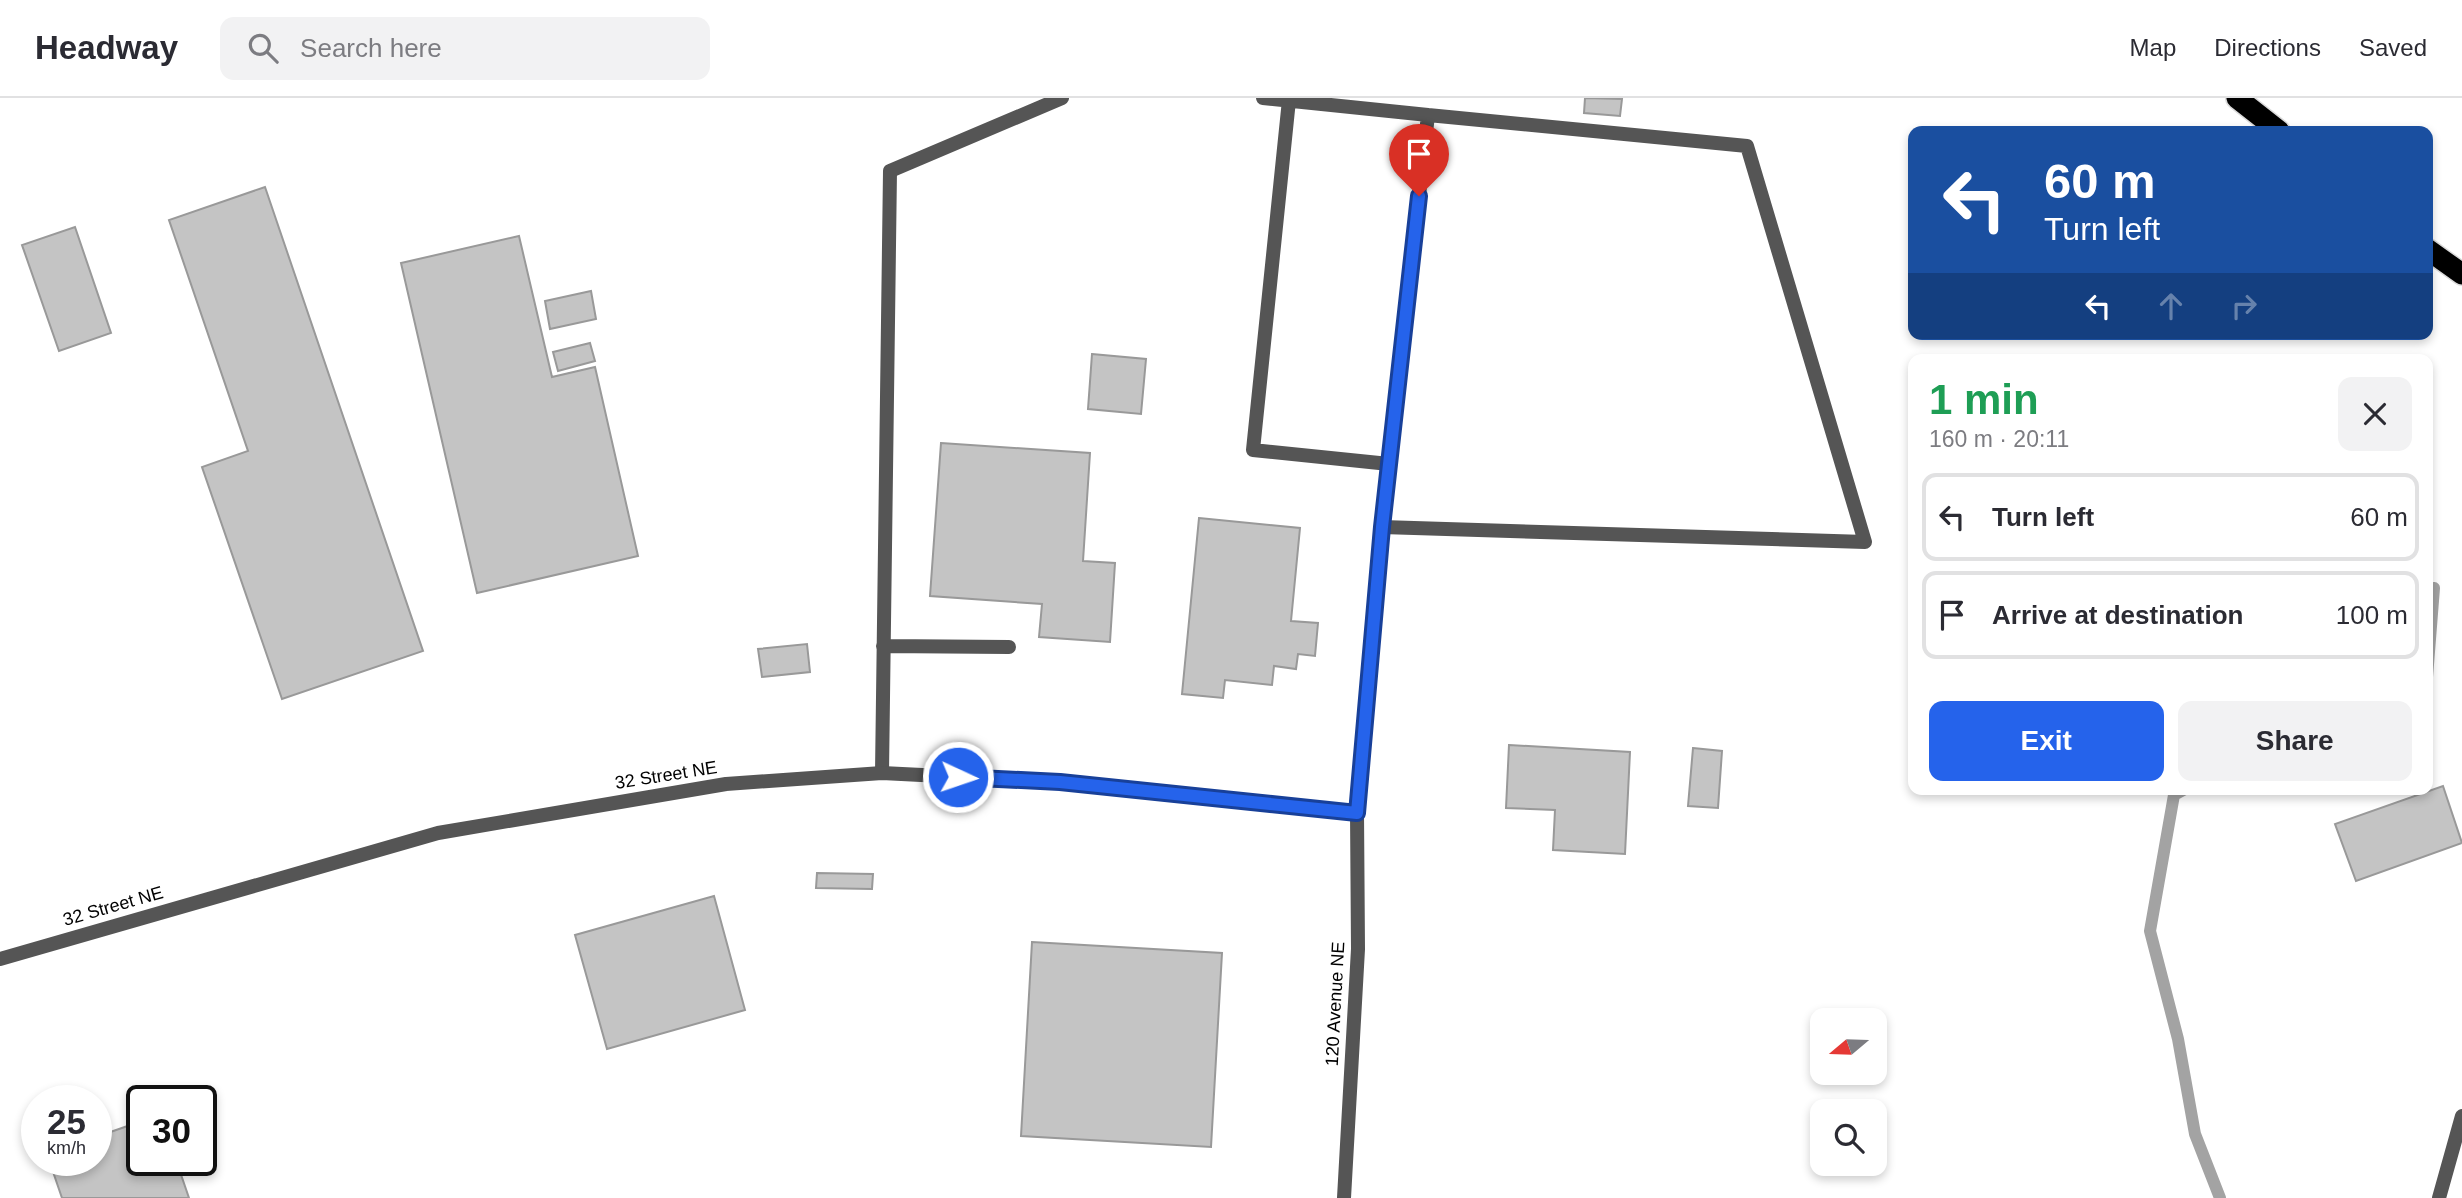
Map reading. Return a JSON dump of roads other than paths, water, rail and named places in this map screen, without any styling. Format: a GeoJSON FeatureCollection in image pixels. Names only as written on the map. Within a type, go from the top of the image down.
{"type":"FeatureCollection","features":[{"type":"Feature","properties":{"kind":"highway"},"geometry":{"type":"LineString","coordinates":[[2237,98],[2273,126]]}},
{"type":"Feature","properties":{"kind":"highway"},"geometry":{"type":"LineString","coordinates":[[2433,253],[2462,274]]}},
{"type":"Feature","properties":{"kind":"street"},"geometry":{"type":"LineString","coordinates":[[882,773],[890,171],[1062,98]]}},
{"type":"Feature","properties":{"kind":"street"},"geometry":{"type":"LineString","coordinates":[[1263,98],[1747,146],[1865,542],[1382,527]]}},
{"type":"Feature","properties":{"kind":"street"},"geometry":{"type":"LineString","coordinates":[[1289,100],[1254,450],[1389,464]]}},
{"type":"Feature","properties":{"kind":"street","name":"120 Avenue NE"},"geometry":{"type":"LineString","coordinates":[[1344,1198],[1358,949],[1357,813],[1382,527],[1428,115]]}},
{"type":"Feature","properties":{"kind":"street"},"geometry":{"type":"LineString","coordinates":[[883,646],[1009,647]]}},
{"type":"Feature","properties":{"kind":"street","name":"32 Street NE"},"geometry":{"type":"LineString","coordinates":[[0,959],[438,833],[726,784],[882,773],[1060,782],[1357,813]]}},
{"type":"Feature","properties":{"kind":"street"},"geometry":{"type":"LineString","coordinates":[[2439,1198],[2462,1116]]}},
{"type":"Feature","properties":{"kind":"waterway"},"geometry":{"type":"LineString","coordinates":[[2433,601],[2434,588]]}},
{"type":"Feature","properties":{"kind":"waterway"},"geometry":{"type":"LineString","coordinates":[[2174,795],[2150,931],[2178,1039],[2195,1134],[2220,1198]]}}]}
